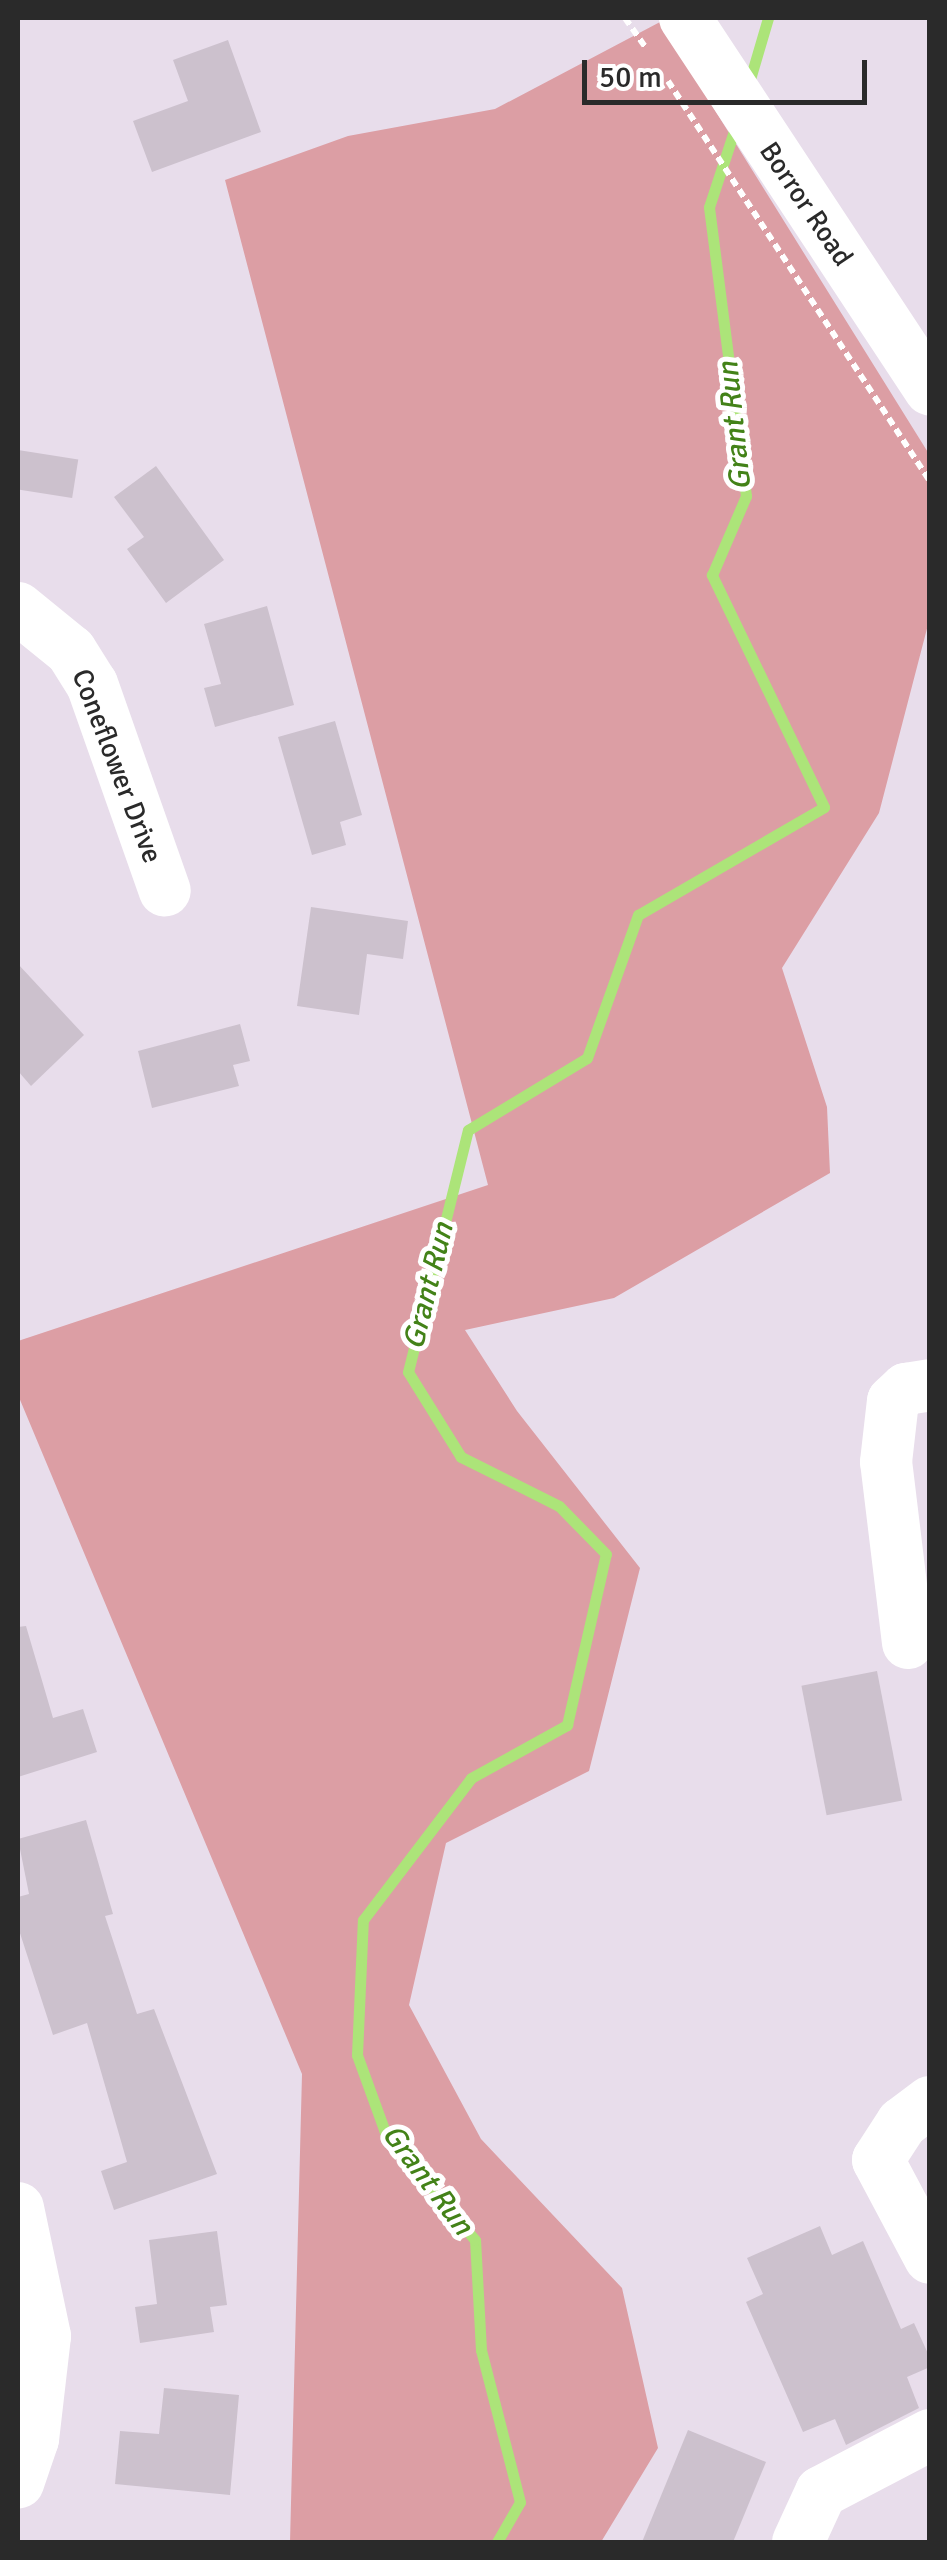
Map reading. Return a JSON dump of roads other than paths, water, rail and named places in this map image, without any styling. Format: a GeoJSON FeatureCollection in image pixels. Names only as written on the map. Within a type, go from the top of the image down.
{"type":"FeatureCollection","features":[{"type":"Feature","properties":{"kind":"street","name":"Borror Road"},"geometry":{"type":"LineString","coordinates":[[667,36],[696,80],[756,129],[930,389]]}},
{"type":"Feature","properties":{"kind":"street","name":"Coneflower Drive"},"geometry":{"type":"LineString","coordinates":[[18,608],[71,651],[92,684],[165,891]]}},
{"type":"Feature","properties":{"kind":"street"},"geometry":{"type":"LineString","coordinates":[[908,1642],[886,1462],[893,1401],[906,1389],[930,1385]]}},
{"type":"Feature","properties":{"kind":"street"},"geometry":{"type":"LineString","coordinates":[[930,2102],[902,2123],[878,2160],[930,2258]]}},
{"type":"Feature","properties":{"kind":"street"},"geometry":{"type":"LineString","coordinates":[[18,2208],[45,2336],[33,2439],[18,2483]]}},
{"type":"Feature","properties":{"kind":"street"},"geometry":{"type":"LineString","coordinates":[[798,2542],[821,2492],[930,2435]]}},
{"type":"Feature","properties":{"kind":"waterway","name":"Grant Run"},"geometry":{"type":"LineString","coordinates":[[748,86],[768,18]]}},
{"type":"Feature","properties":{"kind":"waterway","name":"Grant Run"},"geometry":{"type":"LineString","coordinates":[[497,2542],[520,2502],[481,2350],[475,2240],[385,2132],[357,2055],[363,1920],[471,1778],[567,1725],[606,1554],[559,1506],[461,1457],[408,1372],[468,1130],[587,1058],[638,915],[824,807],[712,575],[746,496],[709,207],[737,122]]}}]}
